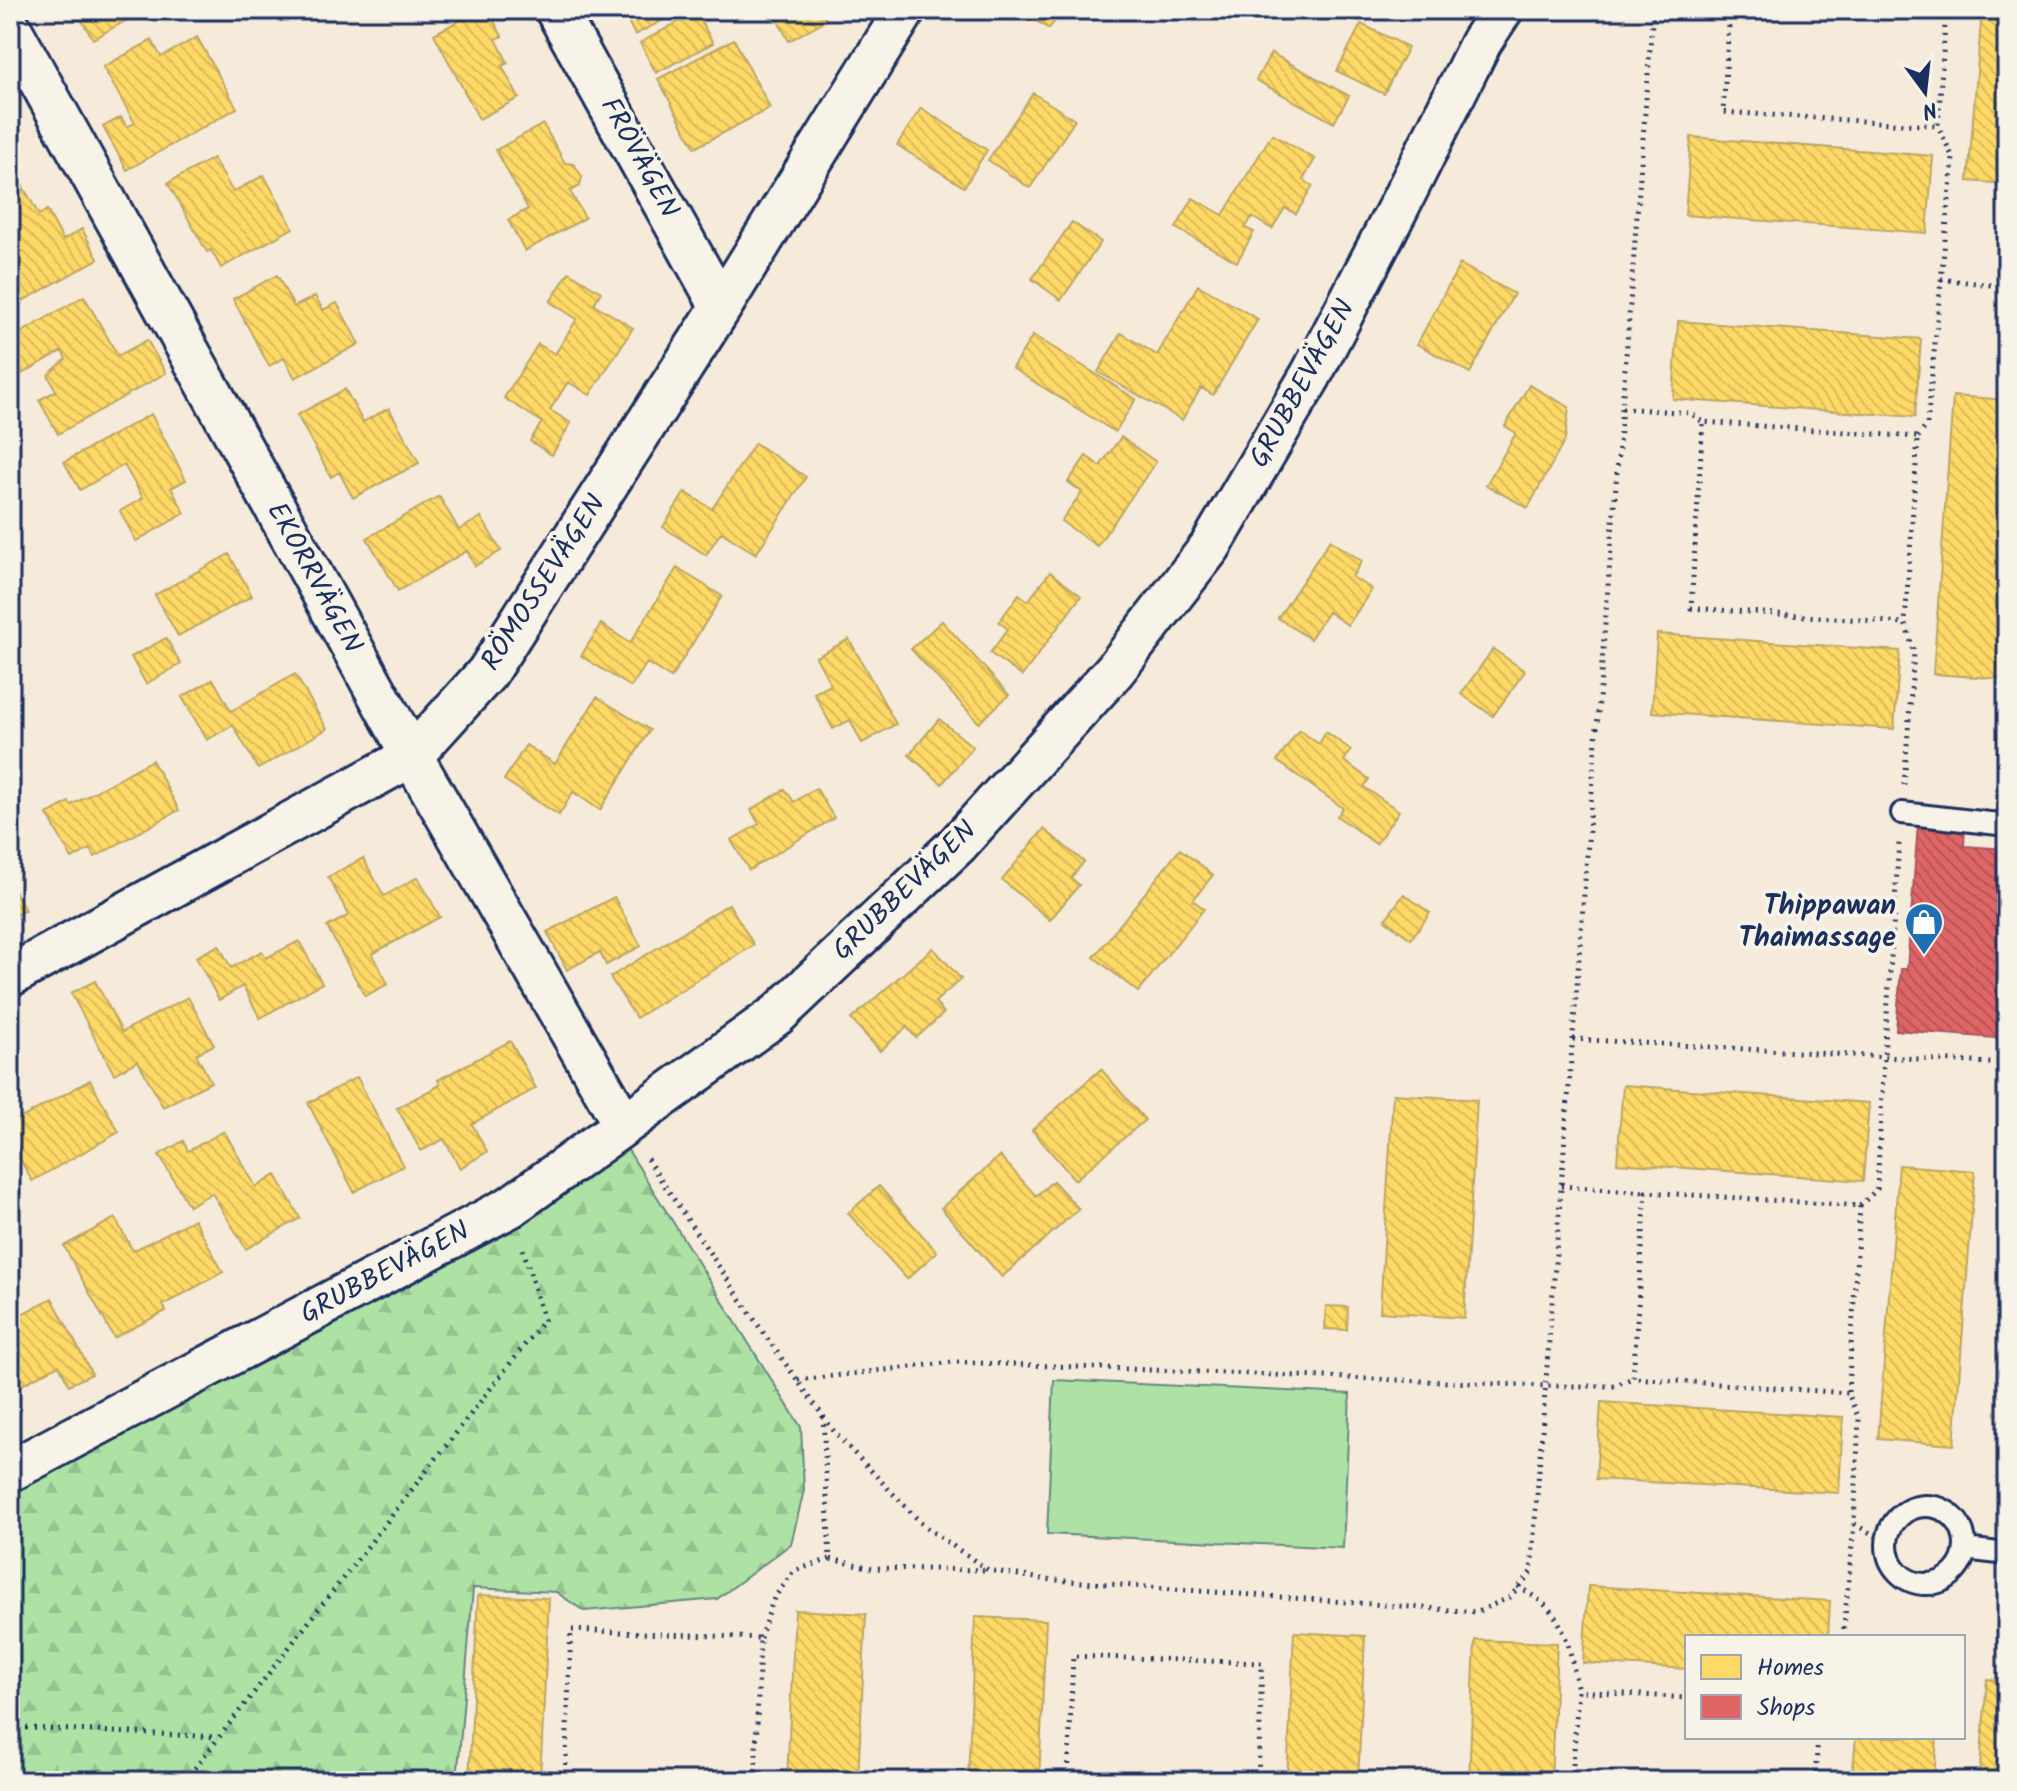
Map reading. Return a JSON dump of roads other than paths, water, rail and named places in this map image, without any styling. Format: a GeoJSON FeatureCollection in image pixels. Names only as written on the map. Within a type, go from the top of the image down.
{"type":"FeatureCollection","features":[{"type":"Feature","properties":{"kind":"street","name":"FRÖVÄGEN"},"geometry":{"type":"LineString","coordinates":[[556,10],[721,307]]}},
{"type":"Feature","properties":{"kind":"street","name":"RÖMOSSEVÄGEN"},"geometry":{"type":"LineString","coordinates":[[10,976],[412,756],[487,673],[721,307],[905,10]]}},
{"type":"Feature","properties":{"kind":"street","name":"GRUBBEVÄGEN"},"geometry":{"type":"LineString","coordinates":[[10,1471],[510,1207],[778,1014],[957,845],[1115,670],[1210,547],[1311,375],[1481,42],[1502,10]]}},
{"type":"Feature","properties":{"kind":"street","name":"EKORRVÄGEN"},"geometry":{"type":"LineString","coordinates":[[10,27],[412,756],[624,1125]]}},
{"type":"Feature","properties":{"kind":"lane"},"geometry":{"type":"LineString","coordinates":[[1902,813],[2007,825]]}},
{"type":"Feature","properties":{"kind":"lane"},"geometry":{"type":"LineString","coordinates":[[1929,1506],[1941,1509],[1960,1525],[1965,1549],[1953,1573],[1930,1584],[1916,1583],[1894,1567],[1887,1542],[1896,1520],[1917,1507],[1929,1506]]}},
{"type":"Feature","properties":{"kind":"lane"},"geometry":{"type":"LineString","coordinates":[[1965,1549],[2007,1554]]}},
{"type":"Feature","properties":{"kind":"place","name":"Thippawan Thaimassage"},"geometry":{"type":"Point","coordinates":[1924,956]}}]}
